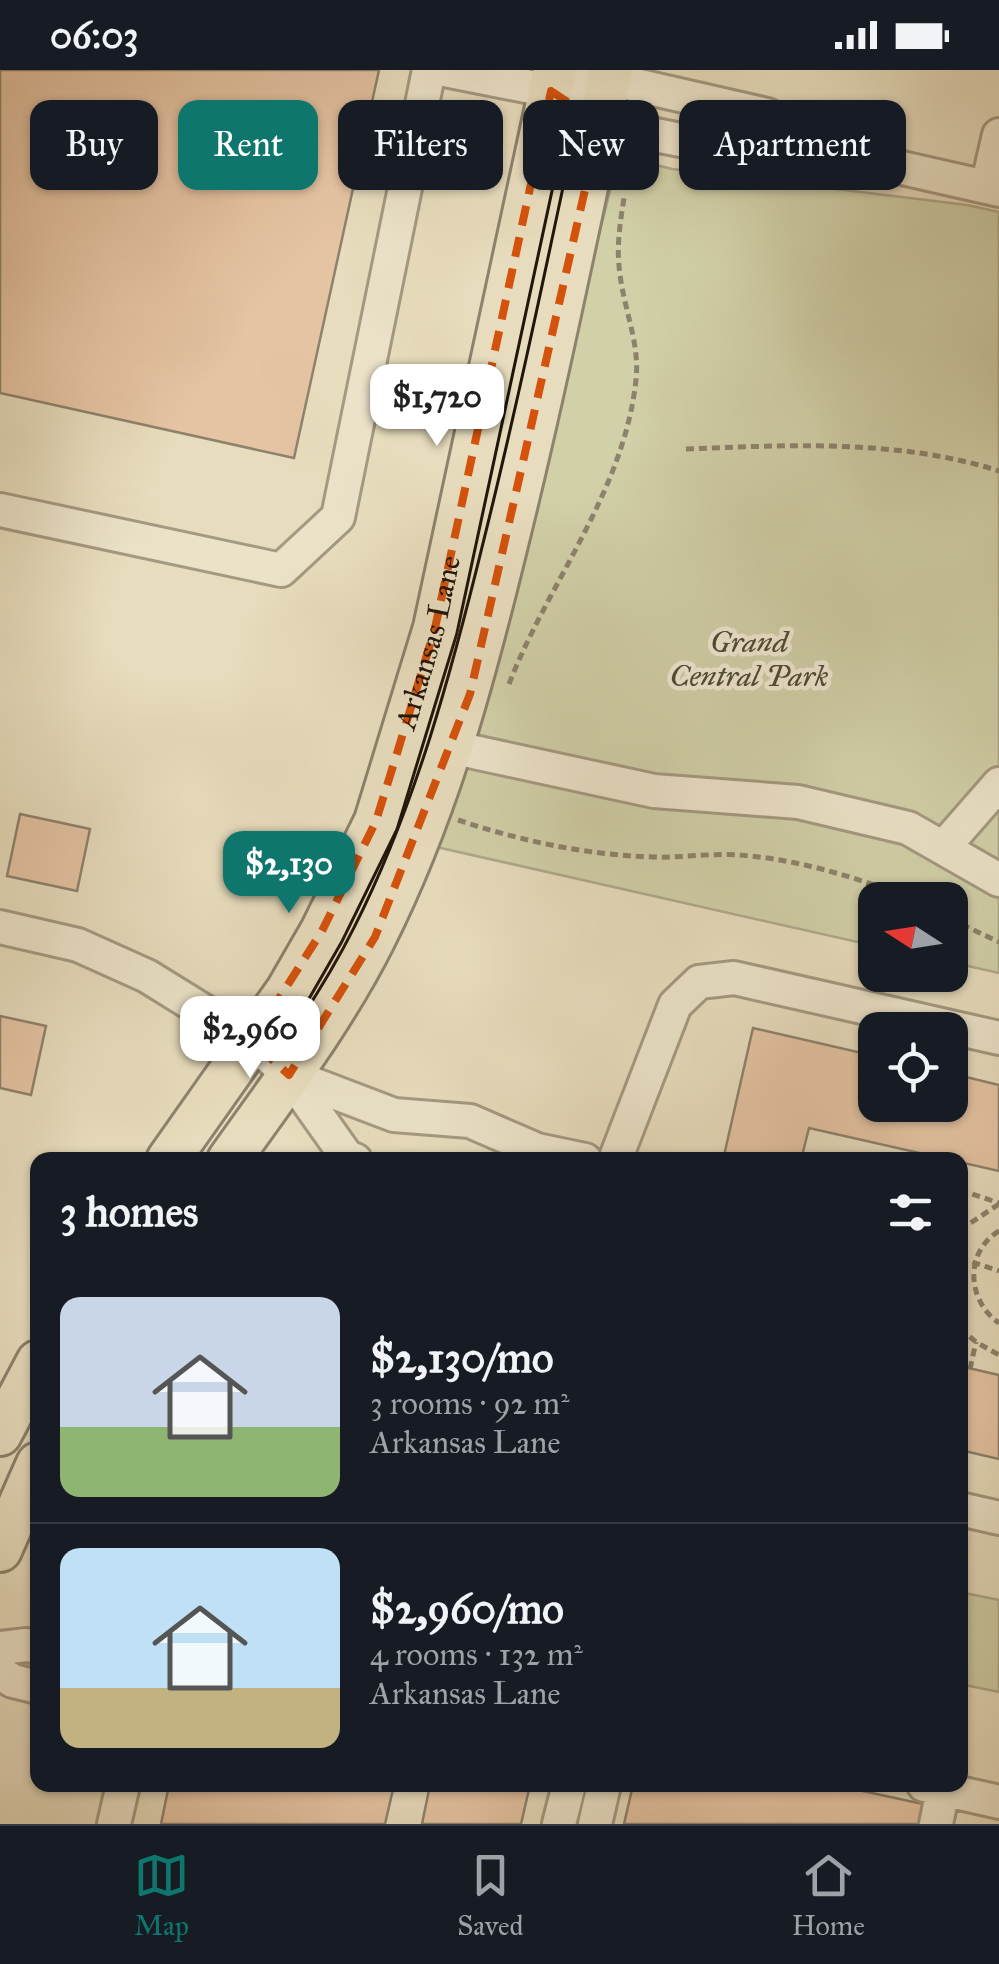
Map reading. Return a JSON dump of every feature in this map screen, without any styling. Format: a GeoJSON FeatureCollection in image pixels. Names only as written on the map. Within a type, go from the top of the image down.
{"type":"FeatureCollection","features":[{"type":"Feature","properties":{"kind":"main road","name":"Arkansas Lane"},"geometry":{"type":"LineString","coordinates":[[605,100],[610,74]]}},
{"type":"Feature","properties":{"kind":"main road","name":"Arkansas Lane"},"geometry":{"type":"LineString","coordinates":[[174,1152],[288,990],[376,822],[435,628],[553,80]]}},
{"type":"Feature","properties":{"kind":"main road","name":"Arkansas Lane"},"geometry":{"type":"LineString","coordinates":[[235,1152],[330,1018],[375,937],[426,818],[470,694],[585,190]]}},
{"type":"Feature","properties":{"kind":"main road"},"geometry":{"type":"LineString","coordinates":[[0,1434],[30,1376]]}},
{"type":"Feature","properties":{"kind":"main road"},"geometry":{"type":"LineString","coordinates":[[0,1550],[30,1482]]}},
{"type":"Feature","properties":{"kind":"street"},"geometry":{"type":"LineString","coordinates":[[0,510],[281,570],[338,517],[429,70]]}},
{"type":"Feature","properties":{"kind":"street"},"geometry":{"type":"LineString","coordinates":[[444,70],[553,80],[610,74],[710,100]]}},
{"type":"Feature","properties":{"kind":"street"},"geometry":{"type":"LineString","coordinates":[[553,80],[574,100]]}},
{"type":"Feature","properties":{"kind":"street"},"geometry":{"type":"LineString","coordinates":[[906,169],[993,188],[999,136]]}},
{"type":"Feature","properties":{"kind":"street"},"geometry":{"type":"LineString","coordinates":[[451,748],[654,791],[798,802],[908,828],[999,880]]}},
{"type":"Feature","properties":{"kind":"street"},"geometry":{"type":"LineString","coordinates":[[943,848],[999,784]]}},
{"type":"Feature","properties":{"kind":"street"},"geometry":{"type":"LineString","coordinates":[[0,927],[78,945],[147,976],[252,1041],[289,1075],[343,1152]]}},
{"type":"Feature","properties":{"kind":"street"},"geometry":{"type":"LineString","coordinates":[[618,1152],[675,1005],[699,982],[734,978],[999,1038]]}},
{"type":"Feature","properties":{"kind":"street"},"geometry":{"type":"LineString","coordinates":[[289,1075],[394,1116],[470,1121],[547,1152]]}},
{"type":"Feature","properties":{"kind":"street"},"geometry":{"type":"LineString","coordinates":[[968,1511],[999,1518]]}},
{"type":"Feature","properties":{"kind":"street"},"geometry":{"type":"LineString","coordinates":[[0,1648],[30,1646]]}},
{"type":"Feature","properties":{"kind":"street"},"geometry":{"type":"LineString","coordinates":[[0,1673],[30,1685]]}},
{"type":"Feature","properties":{"kind":"street"},"geometry":{"type":"LineString","coordinates":[[114,1824],[121,1792]]}},
{"type":"Feature","properties":{"kind":"street"},"geometry":{"type":"LineString","coordinates":[[559,1824],[566,1792]]}},
{"type":"Feature","properties":{"kind":"street"},"geometry":{"type":"LineString","coordinates":[[595,1824],[602,1792]]}},
{"type":"Feature","properties":{"kind":"street"},"geometry":{"type":"LineString","coordinates":[[934,1792],[936,1824]]}},
{"type":"Feature","properties":{"kind":"street"},"geometry":{"type":"LineString","coordinates":[[953,1792],[999,1802]]}},
{"type":"Feature","properties":{"kind":"path"},"geometry":{"type":"LineString","coordinates":[[509,684],[523,648],[598,506],[628,418],[636,380],[636,349],[620,276],[618,236],[624,198]]}},
{"type":"Feature","properties":{"kind":"path"},"geometry":{"type":"LineString","coordinates":[[686,448],[792,445],[864,449],[929,456],[999,470]]}},
{"type":"Feature","properties":{"kind":"path"},"geometry":{"type":"LineString","coordinates":[[464,804],[458,820],[545,844],[655,857],[737,854],[831,871],[863,882]]}},
{"type":"Feature","properties":{"kind":"path"},"geometry":{"type":"LineString","coordinates":[[968,927],[999,942]]}},
{"type":"Feature","properties":{"kind":"path"},"geometry":{"type":"LineString","coordinates":[[968,1193],[999,1204]]}},
{"type":"Feature","properties":{"kind":"path"},"geometry":{"type":"LineString","coordinates":[[968,1225],[999,1204]]}},
{"type":"Feature","properties":{"kind":"path"},"geometry":{"type":"LineString","coordinates":[[999,1231],[987,1238],[974,1263],[974,1288],[987,1315],[999,1323]]}},
{"type":"Feature","properties":{"kind":"path"},"geometry":{"type":"LineString","coordinates":[[968,1261],[999,1270]]}},
{"type":"Feature","properties":{"kind":"path"},"geometry":{"type":"LineString","coordinates":[[968,1335],[999,1355]]}},
{"type":"Feature","properties":{"kind":"path"},"geometry":{"type":"LineString","coordinates":[[970,1369],[976,1342]]}},
{"type":"Feature","properties":{"kind":"highlighted area"},"geometry":{"type":"Polygon","coordinates":[[[551,91],[600,124],[470,694],[375,937],[289,1075],[252,1041],[322,931],[376,821],[435,628],[551,91]]]}},
{"type":"Feature","properties":{"kind":"green space","name":"Grand Central Park"},"geometry":{"type":"Polygon","coordinates":[[[659,166],[679,170],[679,190],[844,190],[999,212],[999,973],[968,966],[968,882],[858,882],[858,942],[432,846],[464,765],[610,190],[659,190],[659,166]]]}},
{"type":"Feature","properties":{"kind":"green space"},"geometry":{"type":"Polygon","coordinates":[[[968,1594],[999,1600],[999,1692],[968,1686],[968,1594]]]}},
{"type":"Feature","properties":{"kind":"building"},"geometry":{"type":"Polygon","coordinates":[[[0,70],[379,70],[372,100],[338,100],[338,190],[353,190],[294,458],[0,393],[0,70]]]}},
{"type":"Feature","properties":{"kind":"building"},"geometry":{"type":"Polygon","coordinates":[[[20,814],[90,829],[77,891],[7,876],[20,814]]]}},
{"type":"Feature","properties":{"kind":"building"},"geometry":{"type":"Polygon","coordinates":[[[0,1016],[46,1026],[31,1095],[0,1088],[0,1016]]]}},
{"type":"Feature","properties":{"kind":"building"},"geometry":{"type":"Polygon","coordinates":[[[753,1028],[858,1052],[858,1122],[968,1122],[968,1077],[999,1085],[999,1171],[968,1164],[968,1152],[915,1152],[809,1128],[803,1152],[725,1152],[753,1028]]]}},
{"type":"Feature","properties":{"kind":"building"},"geometry":{"type":"Polygon","coordinates":[[[968,1368],[999,1375],[999,1459],[968,1452],[968,1368]]]}},
{"type":"Feature","properties":{"kind":"building"},"geometry":{"type":"Polygon","coordinates":[[[168,1792],[392,1792],[385,1824],[161,1824],[168,1792]]]}},
{"type":"Feature","properties":{"kind":"building"},"geometry":{"type":"Polygon","coordinates":[[[429,1792],[528,1792],[521,1824],[422,1824],[429,1792]]]}},
{"type":"Feature","properties":{"kind":"building"},"geometry":{"type":"Polygon","coordinates":[[[631,1792],[867,1792],[923,1804],[919,1824],[624,1824],[631,1792]]]}}]}
